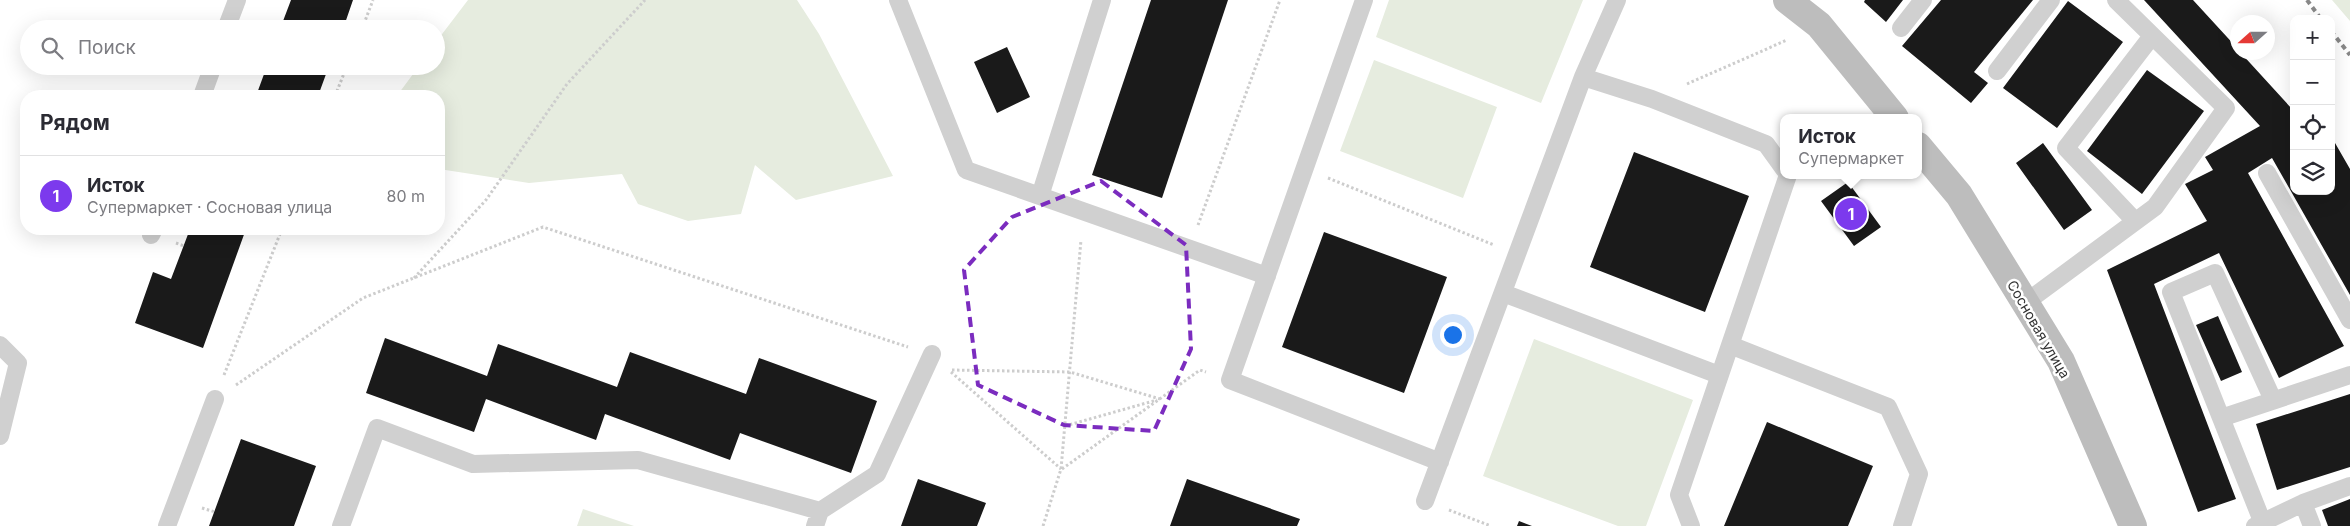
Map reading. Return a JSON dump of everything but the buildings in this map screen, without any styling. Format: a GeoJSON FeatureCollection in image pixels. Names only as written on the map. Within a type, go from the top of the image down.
{"type":"FeatureCollection","features":[{"type":"Feature","properties":{"kind":"street"},"geometry":{"type":"LineString","coordinates":[[1788,0],[1819,25],[1892,114]]}},
{"type":"Feature","properties":{"kind":"street","name":"Сосновая улица"},"geometry":{"type":"LineString","coordinates":[[1922,151],[1958,196],[2061,361],[2133,526]]}},
{"type":"Feature","properties":{"kind":"lane"},"geometry":{"type":"LineString","coordinates":[[229,20],[237,0]]}},
{"type":"Feature","properties":{"kind":"lane"},"geometry":{"type":"LineString","coordinates":[[898,0],[966,170],[1267,276]]}},
{"type":"Feature","properties":{"kind":"lane"},"geometry":{"type":"LineString","coordinates":[[1040,196],[1102,0]]}},
{"type":"Feature","properties":{"kind":"lane"},"geometry":{"type":"LineString","coordinates":[[1364,0],[1230,380],[1440,462]]}},
{"type":"Feature","properties":{"kind":"lane"},"geometry":{"type":"LineString","coordinates":[[1425,501],[1583,77],[1616,0]]}},
{"type":"Feature","properties":{"kind":"lane"},"geometry":{"type":"LineString","coordinates":[[1901,28],[1923,0]]}},
{"type":"Feature","properties":{"kind":"lane"},"geometry":{"type":"LineString","coordinates":[[1997,70],[2051,0]]}},
{"type":"Feature","properties":{"kind":"lane"},"geometry":{"type":"LineString","coordinates":[[2025,303],[2154,207],[2226,108],[2116,0]]}},
{"type":"Feature","properties":{"kind":"lane"},"geometry":{"type":"LineString","coordinates":[[2135,222],[2066,148],[2152,36]]}},
{"type":"Feature","properties":{"kind":"lane"},"geometry":{"type":"LineString","coordinates":[[204,90],[210,75]]}},
{"type":"Feature","properties":{"kind":"lane"},"geometry":{"type":"LineString","coordinates":[[1583,77],[1652,99],[1766,144],[1780,163]]}},
{"type":"Feature","properties":{"kind":"lane"},"geometry":{"type":"LineString","coordinates":[[2267,173],[2350,320]]}},
{"type":"Feature","properties":{"kind":"lane"},"geometry":{"type":"LineString","coordinates":[[1691,526],[1679,495],[1787,179]]}},
{"type":"Feature","properties":{"kind":"lane"},"geometry":{"type":"LineString","coordinates":[[2273,400],[2216,272],[2171,292],[2261,525],[2303,503],[2350,486]]}},
{"type":"Feature","properties":{"kind":"lane"},"geometry":{"type":"LineString","coordinates":[[1503,294],[1719,375]]}},
{"type":"Feature","properties":{"kind":"lane"},"geometry":{"type":"LineString","coordinates":[[1730,344],[1888,407],[1919,474],[1902,526]]}},
{"type":"Feature","properties":{"kind":"lane"},"geometry":{"type":"LineString","coordinates":[[0,345],[18,363],[4,400],[0,436]]}},
{"type":"Feature","properties":{"kind":"lane"},"geometry":{"type":"LineString","coordinates":[[341,526],[377,428],[473,464],[638,460],[818,519],[877,474],[932,354]]}},
{"type":"Feature","properties":{"kind":"lane"},"geometry":{"type":"LineString","coordinates":[[2221,418],[2350,375]]}},
{"type":"Feature","properties":{"kind":"lane"},"geometry":{"type":"LineString","coordinates":[[168,526],[215,399]]}},
{"type":"Feature","properties":{"kind":"lane"},"geometry":{"type":"LineString","coordinates":[[2303,503],[2312,526]]}},
{"type":"Feature","properties":{"kind":"path"},"geometry":{"type":"LineString","coordinates":[[365,20],[373,0]]}},
{"type":"Feature","properties":{"kind":"path"},"geometry":{"type":"LineString","coordinates":[[414,278],[486,200],[567,84],[645,0]]}},
{"type":"Feature","properties":{"kind":"path"},"geometry":{"type":"LineString","coordinates":[[1189,249],[1280,0]]}},
{"type":"Feature","properties":{"kind":"path"},"geometry":{"type":"LineString","coordinates":[[1652,99],[1819,25]]}},
{"type":"Feature","properties":{"kind":"path"},"geometry":{"type":"LineString","coordinates":[[337,90],[343,75]]}},
{"type":"Feature","properties":{"kind":"path"},"geometry":{"type":"LineString","coordinates":[[1304,169],[1517,254]]}},
{"type":"Feature","properties":{"kind":"path"},"geometry":{"type":"LineString","coordinates":[[215,399],[363,298],[543,227],[932,354]]}},
{"type":"Feature","properties":{"kind":"path"},"geometry":{"type":"LineString","coordinates":[[215,399],[280,235]]}},
{"type":"Feature","properties":{"kind":"path"},"geometry":{"type":"LineString","coordinates":[[1043,526],[1061,470],[1081,240]]}},
{"type":"Feature","properties":{"kind":"path"},"geometry":{"type":"LineString","coordinates":[[1061,470],[950,370],[1070,372],[1160,399]]}},
{"type":"Feature","properties":{"kind":"path"},"geometry":{"type":"LineString","coordinates":[[1061,470],[1200,370],[1230,380]]}},
{"type":"Feature","properties":{"kind":"path"},"geometry":{"type":"LineString","coordinates":[[1065,426],[1160,399]]}},
{"type":"Feature","properties":{"kind":"path"},"geometry":{"type":"LineString","coordinates":[[1425,501],[1491,526]]}},
{"type":"Feature","properties":{"kind":"highlighted area"},"geometry":{"type":"Polygon","coordinates":[[[1101,181],[1186,245],[1191,349],[1154,431],[1064,425],[978,385],[964,270],[1012,217],[1101,181]]]}},
{"type":"Feature","properties":{"kind":"shaded area"},"geometry":{"type":"Polygon","coordinates":[[[468,0],[797,0],[819,34],[893,176],[796,200],[755,165],[741,214],[688,221],[638,204],[622,174],[529,183],[445,170],[445,90],[401,90],[412,75],[445,75],[445,30],[468,0]]]}},
{"type":"Feature","properties":{"kind":"shaded area"},"geometry":{"type":"Polygon","coordinates":[[[1389,0],[1583,0],[1541,103],[1376,37],[1389,0]]]}},
{"type":"Feature","properties":{"kind":"shaded area"},"geometry":{"type":"Polygon","coordinates":[[[2332,0],[2350,0],[2350,21],[2332,0]]]}},
{"type":"Feature","properties":{"kind":"shaded area"},"geometry":{"type":"Polygon","coordinates":[[[1374,60],[1497,107],[1463,198],[1340,151],[1374,60]]]}},
{"type":"Feature","properties":{"kind":"shaded area"},"geometry":{"type":"Polygon","coordinates":[[[1534,339],[1693,400],[1646,526],[1618,526],[1483,476],[1534,339]]]}},
{"type":"Feature","properties":{"kind":"shaded area"},"geometry":{"type":"Polygon","coordinates":[[[583,509],[634,526],[577,526],[583,509]]]}},
{"type":"Feature","properties":{"kind":"railway"},"geometry":{"type":"LineString","coordinates":[[2307,0],[2318,15]]}},
{"type":"Feature","properties":{"kind":"railway"},"geometry":{"type":"LineString","coordinates":[[2335,36],[2350,55]]}},
{"type":"Feature","properties":{"kind":"place","name":"Исток"},"geometry":{"type":"Point","coordinates":[1851,214]}}]}
